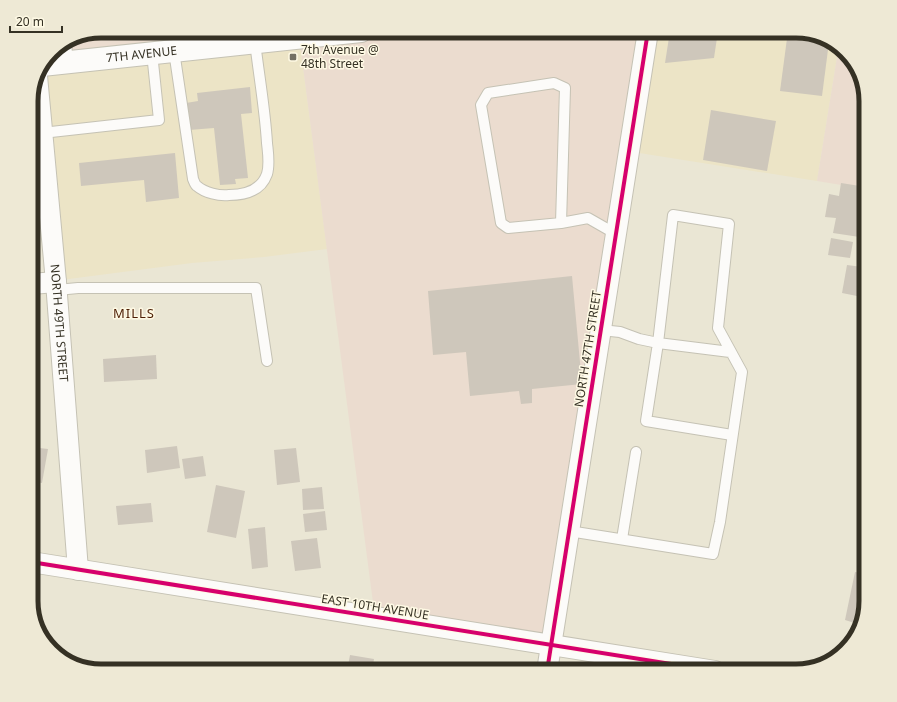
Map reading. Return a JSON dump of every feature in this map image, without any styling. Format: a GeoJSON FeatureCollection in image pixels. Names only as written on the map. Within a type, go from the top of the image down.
{"type":"FeatureCollection","features":[{"type":"Feature","properties":{"kind":"street","name":"7TH AVENUE"},"geometry":{"type":"LineString","coordinates":[[54,59],[67,53],[152,53],[174,51],[202,39],[255,42],[294,38]]}},
{"type":"Feature","properties":{"kind":"street","name":"NORTH 47TH STREET"},"geometry":{"type":"LineString","coordinates":[[548,664],[647,38]]}},
{"type":"Feature","properties":{"kind":"street","name":"NORTH 49TH STREET"},"geometry":{"type":"LineString","coordinates":[[38,96],[56,286],[78,570]]}},
{"type":"Feature","properties":{"kind":"street"},"geometry":{"type":"LineString","coordinates":[[38,285],[56,286]]}},
{"type":"Feature","properties":{"kind":"street","name":"EAST 10TH AVENUE"},"geometry":{"type":"LineString","coordinates":[[38,567],[78,570],[671,664]]}},
{"type":"Feature","properties":{"kind":"lane"},"geometry":{"type":"LineString","coordinates":[[174,51],[192,178],[197,186],[209,192],[221,196],[237,195],[254,191],[262,183],[266,174],[268,162],[266,132],[255,42]]}},
{"type":"Feature","properties":{"kind":"lane"},"geometry":{"type":"LineString","coordinates":[[42,134],[159,120],[152,53]]}},
{"type":"Feature","properties":{"kind":"lane"},"geometry":{"type":"LineString","coordinates":[[561,223],[565,88],[554,83],[488,92],[481,105],[501,223],[508,228],[561,223],[588,218],[616,234]]}},
{"type":"Feature","properties":{"kind":"lane"},"geometry":{"type":"LineString","coordinates":[[569,531],[713,554],[720,522],[742,372],[718,328],[729,224],[673,215],[658,343],[646,421],[732,435]]}},
{"type":"Feature","properties":{"kind":"lane"},"geometry":{"type":"LineString","coordinates":[[56,286],[78,288],[256,288],[267,361]]}},
{"type":"Feature","properties":{"kind":"lane"},"geometry":{"type":"LineString","coordinates":[[601,330],[620,332],[639,339],[658,343],[730,352]]}},
{"type":"Feature","properties":{"kind":"lane"},"geometry":{"type":"LineString","coordinates":[[622,539],[636,452]]}},
{"type":"Feature","properties":{"kind":"shaded area"},"geometry":{"type":"Polygon","coordinates":[[[272,38],[53,60],[69,46],[88,39],[272,38]]]}},
{"type":"Feature","properties":{"kind":"shaded area"},"geometry":{"type":"Polygon","coordinates":[[[356,38],[646,38],[546,647],[375,618],[300,44],[356,38]]]}},
{"type":"Feature","properties":{"kind":"shaded area"},"geometry":{"type":"Polygon","coordinates":[[[650,38],[809,39],[824,44],[838,53],[817,181],[633,152],[650,38]]]}},
{"type":"Feature","properties":{"kind":"shaded area"},"geometry":{"type":"Polygon","coordinates":[[[300,44],[327,249],[264,257],[192,263],[61,280],[40,86],[46,69],[300,44]]]}},
{"type":"Feature","properties":{"kind":"shaded area"},"geometry":{"type":"Polygon","coordinates":[[[838,53],[846,62],[853,73],[857,84],[859,101],[859,188],[817,181],[838,53]]]}},
{"type":"Feature","properties":{"kind":"shaded area"},"geometry":{"type":"Polygon","coordinates":[[[38,149],[43,187],[38,187],[38,149]]]}},
{"type":"Feature","properties":{"kind":"building"},"geometry":{"type":"Polygon","coordinates":[[[669,38],[717,38],[714,58],[665,63],[669,38]]]}},
{"type":"Feature","properties":{"kind":"building"},"geometry":{"type":"Polygon","coordinates":[[[787,38],[809,39],[828,47],[822,96],[780,91],[787,38]]]}},
{"type":"Feature","properties":{"kind":"building"},"geometry":{"type":"Polygon","coordinates":[[[250,87],[252,113],[241,114],[248,178],[235,179],[236,184],[220,185],[214,128],[189,130],[186,103],[198,101],[197,93],[250,87]]]}},
{"type":"Feature","properties":{"kind":"building"},"geometry":{"type":"Polygon","coordinates":[[[711,110],[776,121],[767,171],[703,160],[711,110]]]}},
{"type":"Feature","properties":{"kind":"building"},"geometry":{"type":"Polygon","coordinates":[[[175,153],[179,198],[146,202],[144,180],[81,186],[79,163],[175,153]]]}},
{"type":"Feature","properties":{"kind":"building"},"geometry":{"type":"Polygon","coordinates":[[[841,183],[859,186],[859,237],[833,233],[836,218],[825,217],[829,194],[839,196],[841,183]]]}},
{"type":"Feature","properties":{"kind":"building"},"geometry":{"type":"Polygon","coordinates":[[[831,238],[853,242],[850,258],[828,255],[831,238]]]}},
{"type":"Feature","properties":{"kind":"building"},"geometry":{"type":"Polygon","coordinates":[[[847,265],[859,267],[859,284],[857,296],[842,293],[847,265]]]}},
{"type":"Feature","properties":{"kind":"building"},"geometry":{"type":"Polygon","coordinates":[[[572,276],[582,384],[532,389],[532,403],[521,404],[519,391],[470,396],[466,352],[433,355],[428,291],[572,276]]]}},
{"type":"Feature","properties":{"kind":"building"},"geometry":{"type":"Polygon","coordinates":[[[156,355],[157,379],[104,382],[103,359],[156,355]]]}},
{"type":"Feature","properties":{"kind":"building"},"geometry":{"type":"Polygon","coordinates":[[[177,446],[180,468],[147,473],[145,450],[177,446]]]}},
{"type":"Feature","properties":{"kind":"building"},"geometry":{"type":"Polygon","coordinates":[[[38,448],[48,449],[42,483],[38,482],[38,448]]]}},
{"type":"Feature","properties":{"kind":"building"},"geometry":{"type":"Polygon","coordinates":[[[296,448],[300,482],[277,485],[274,450],[296,448]]]}},
{"type":"Feature","properties":{"kind":"building"},"geometry":{"type":"Polygon","coordinates":[[[203,456],[206,476],[185,479],[182,459],[203,456]]]}},
{"type":"Feature","properties":{"kind":"building"},"geometry":{"type":"Polygon","coordinates":[[[216,485],[245,491],[236,538],[207,532],[216,485]]]}},
{"type":"Feature","properties":{"kind":"building"},"geometry":{"type":"Polygon","coordinates":[[[322,487],[324,509],[303,510],[302,489],[322,487]]]}},
{"type":"Feature","properties":{"kind":"building"},"geometry":{"type":"Polygon","coordinates":[[[151,503],[153,522],[118,525],[116,506],[151,503]]]}},
{"type":"Feature","properties":{"kind":"building"},"geometry":{"type":"Polygon","coordinates":[[[325,511],[327,530],[305,532],[303,514],[325,511]]]}},
{"type":"Feature","properties":{"kind":"building"},"geometry":{"type":"Polygon","coordinates":[[[265,527],[268,567],[252,569],[248,529],[265,527]]]}},
{"type":"Feature","properties":{"kind":"building"},"geometry":{"type":"Polygon","coordinates":[[[317,538],[321,568],[295,571],[291,541],[317,538]]]}},
{"type":"Feature","properties":{"kind":"building"},"geometry":{"type":"Polygon","coordinates":[[[855,572],[859,573],[859,601],[856,622],[855,623],[845,620],[855,572]]]}},
{"type":"Feature","properties":{"kind":"building"},"geometry":{"type":"Polygon","coordinates":[[[350,655],[374,659],[373,664],[348,664],[350,655]]]}},
{"type":"Feature","properties":{"kind":"cycle path"},"geometry":{"type":"LineString","coordinates":[[548,664],[647,38]]}},
{"type":"Feature","properties":{"kind":"cycle path"},"geometry":{"type":"LineString","coordinates":[[38,563],[671,664]]}},
{"type":"Feature","properties":{"kind":"place","name":"7th Avenue @ 48th Street"},"geometry":{"type":"Point","coordinates":[293,57]}},
{"type":"Feature","properties":{"kind":"district","name":"MILLS"},"geometry":{"type":"Point","coordinates":[134,313]}}]}
